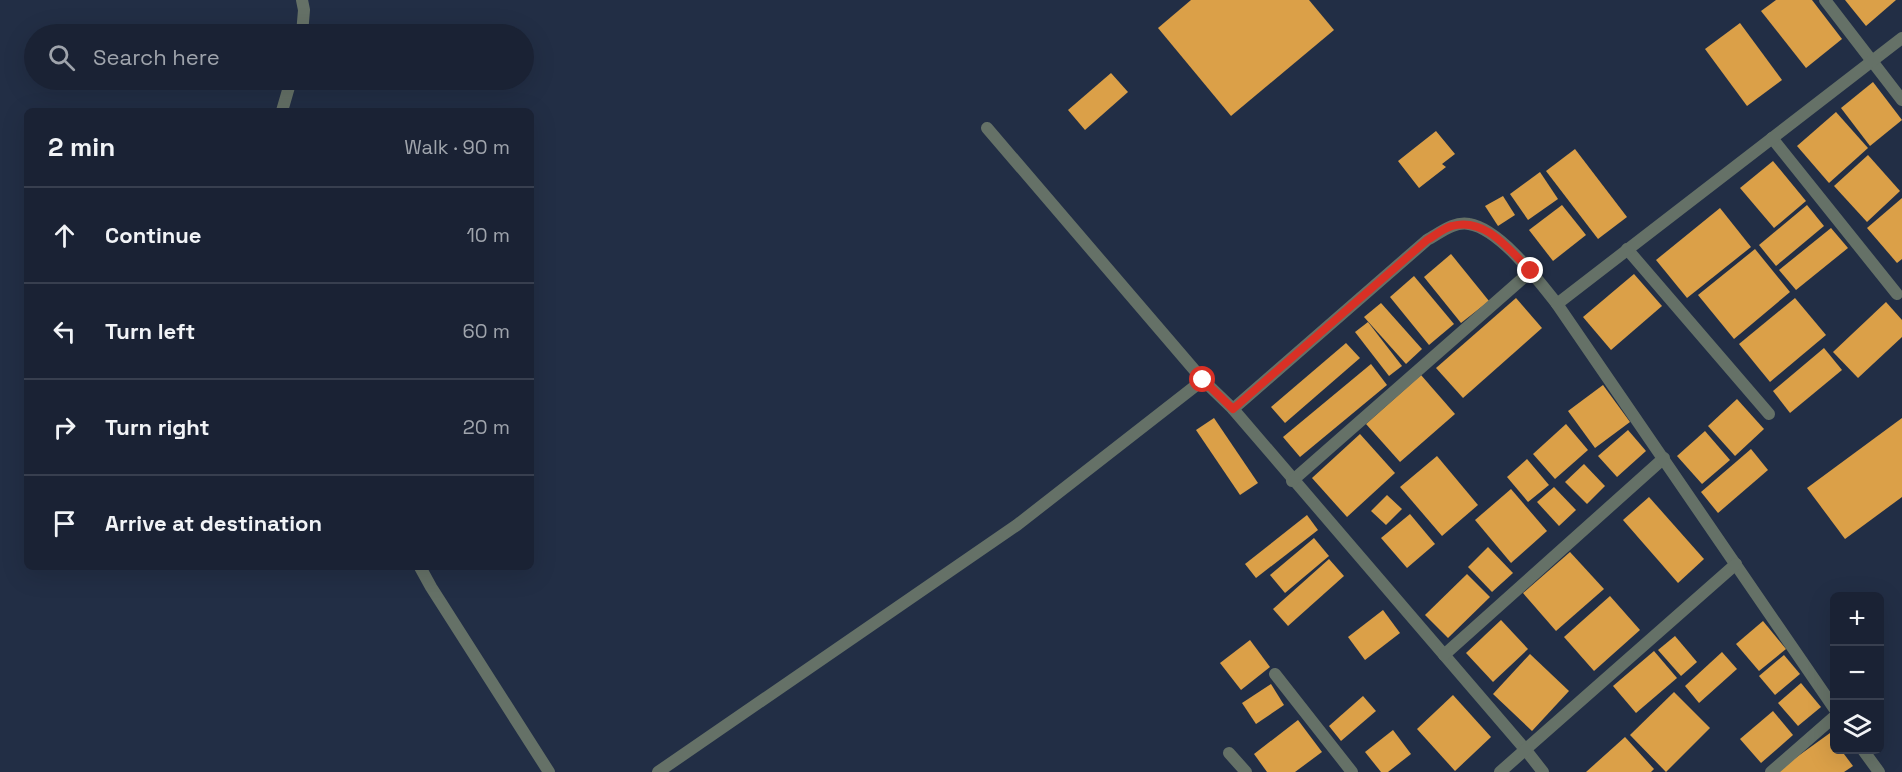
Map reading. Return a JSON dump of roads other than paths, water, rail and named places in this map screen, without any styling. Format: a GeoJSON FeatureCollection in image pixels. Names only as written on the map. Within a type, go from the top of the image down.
{"type":"FeatureCollection","features":[{"type":"Feature","properties":{"kind":"street"},"geometry":{"type":"LineString","coordinates":[[302,0],[303,24]]}},
{"type":"Feature","properties":{"kind":"street"},"geometry":{"type":"LineString","coordinates":[[1825,0],[1902,100]]}},
{"type":"Feature","properties":{"kind":"street"},"geometry":{"type":"LineString","coordinates":[[1557,304],[1902,38]]}},
{"type":"Feature","properties":{"kind":"street"},"geometry":{"type":"LineString","coordinates":[[283,108],[288,90]]}},
{"type":"Feature","properties":{"kind":"street"},"geometry":{"type":"LineString","coordinates":[[987,128],[1203,380],[1233,409],[1543,772]]}},
{"type":"Feature","properties":{"kind":"street"},"geometry":{"type":"LineString","coordinates":[[1772,138],[1897,294]]}},
{"type":"Feature","properties":{"kind":"street"},"geometry":{"type":"LineString","coordinates":[[1233,409],[1427,240],[1450,226],[1468,224],[1489,230],[1531,271],[1557,304],[1830,702]]}},
{"type":"Feature","properties":{"kind":"street"},"geometry":{"type":"LineString","coordinates":[[1627,249],[1769,414]]}},
{"type":"Feature","properties":{"kind":"street"},"geometry":{"type":"LineString","coordinates":[[1293,481],[1531,271]]}},
{"type":"Feature","properties":{"kind":"street"},"geometry":{"type":"LineString","coordinates":[[658,772],[1017,525],[1203,380]]}},
{"type":"Feature","properties":{"kind":"street"},"geometry":{"type":"LineString","coordinates":[[1444,656],[1664,458]]}},
{"type":"Feature","properties":{"kind":"street"},"geometry":{"type":"LineString","coordinates":[[1500,772],[1736,564]]}},
{"type":"Feature","properties":{"kind":"street"},"geometry":{"type":"LineString","coordinates":[[422,570],[549,772]]}},
{"type":"Feature","properties":{"kind":"street"},"geometry":{"type":"LineString","coordinates":[[1275,674],[1352,772]]}},
{"type":"Feature","properties":{"kind":"street"},"geometry":{"type":"LineString","coordinates":[[1771,772],[1830,720]]}},
{"type":"Feature","properties":{"kind":"street"},"geometry":{"type":"LineString","coordinates":[[1229,753],[1246,772]]}},
{"type":"Feature","properties":{"kind":"street"},"geometry":{"type":"LineString","coordinates":[[1866,754],[1879,772]]}}]}
